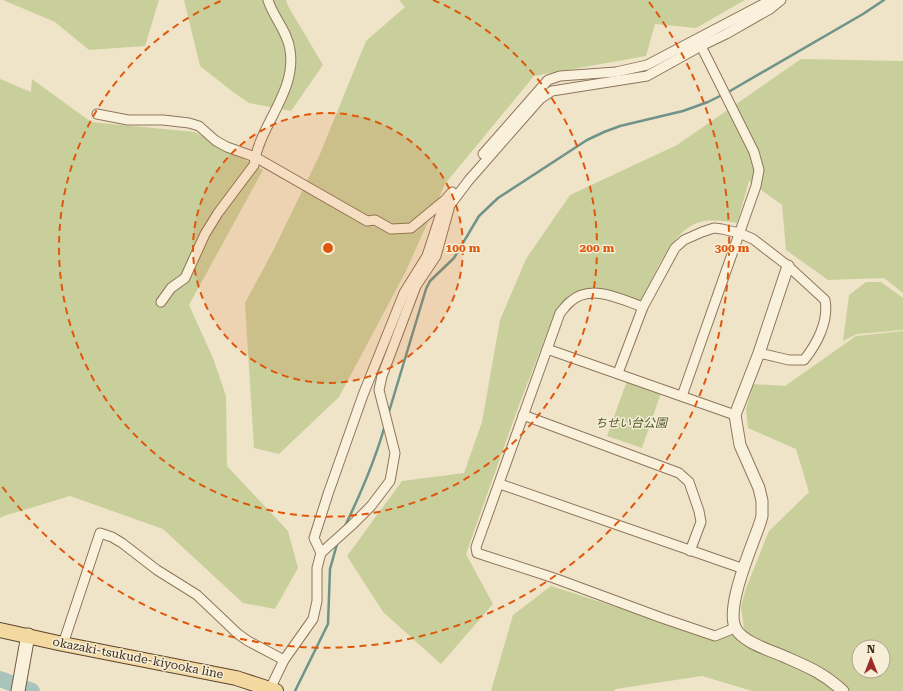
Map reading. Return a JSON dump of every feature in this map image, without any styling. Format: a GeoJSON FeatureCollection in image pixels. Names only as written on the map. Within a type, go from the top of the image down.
{"type":"FeatureCollection","features":[{"type":"Feature","properties":{"kind":"main road","name":"okazaki-tsukude-kiyooka line"},"geometry":{"type":"LineString","coordinates":[[0,630],[27,641],[63,644],[236,678],[273,690]]}},
{"type":"Feature","properties":{"kind":"main road"},"geometry":{"type":"LineString","coordinates":[[18,691],[27,641]]}},
{"type":"Feature","properties":{"kind":"street"},"geometry":{"type":"LineString","coordinates":[[161,302],[171,288],[184,278],[205,234],[218,213],[254,165],[255,157],[263,134],[290,77],[290,50],[287,38],[276,20],[268,0]]}},
{"type":"Feature","properties":{"kind":"street"},"geometry":{"type":"LineString","coordinates":[[97,114],[128,120],[162,120],[199,126],[227,147],[255,157],[367,221],[375,220],[391,229],[411,228],[445,200],[514,117],[548,80],[560,76],[616,72],[648,65],[771,0]]}},
{"type":"Feature","properties":{"kind":"street"},"geometry":{"type":"LineString","coordinates":[[273,690],[284,660],[312,619],[317,601],[317,568],[321,553],[371,506],[390,481],[395,453],[380,390],[382,376],[416,286],[436,256],[450,205],[468,180],[540,99],[552,91],[647,76],[726,34],[770,9],[781,0]]}},
{"type":"Feature","properties":{"kind":"street"},"geometry":{"type":"LineString","coordinates":[[682,396],[756,186],[759,170],[754,152],[701,46]]}},
{"type":"Feature","properties":{"kind":"street"},"geometry":{"type":"LineString","coordinates":[[321,553],[314,538],[328,494],[363,396],[404,293],[427,256],[445,200]]}},
{"type":"Feature","properties":{"kind":"street"},"geometry":{"type":"LineString","coordinates":[[618,373],[643,307],[674,248],[694,234],[714,228],[739,233],[753,240],[788,266],[825,300],[826,308],[822,326],[815,345],[804,360],[789,360],[759,353]]}},
{"type":"Feature","properties":{"kind":"street"},"geometry":{"type":"LineString","coordinates":[[788,266],[759,353],[735,415],[740,445],[759,488],[762,501],[762,516],[734,601],[733,614],[735,628],[746,640],[807,666],[826,676],[843,691]]}},
{"type":"Feature","properties":{"kind":"street"},"geometry":{"type":"LineString","coordinates":[[643,307],[604,294],[592,292],[579,295],[569,302],[560,313],[500,484],[476,547],[477,553],[554,578],[715,636],[735,628]]}},
{"type":"Feature","properties":{"kind":"street"},"geometry":{"type":"LineString","coordinates":[[547,349],[735,415]]}},
{"type":"Feature","properties":{"kind":"street"},"geometry":{"type":"LineString","coordinates":[[523,415],[680,473],[689,482],[699,511],[701,522],[690,551]]}},
{"type":"Feature","properties":{"kind":"street"},"geometry":{"type":"LineString","coordinates":[[500,484],[744,569]]}},
{"type":"Feature","properties":{"kind":"street"},"geometry":{"type":"LineString","coordinates":[[63,644],[100,533],[112,537],[122,543],[157,570],[197,595],[238,634],[284,660]]}},
{"type":"Feature","properties":{"kind":"green space"},"geometry":{"type":"Polygon","coordinates":[[[3,0],[159,0],[145,46],[89,50],[55,22],[3,0]]]}},
{"type":"Feature","properties":{"kind":"green space"},"geometry":{"type":"Polygon","coordinates":[[[184,0],[286,0],[288,6],[323,65],[291,111],[249,103],[200,66],[184,0]]]}},
{"type":"Feature","properties":{"kind":"green space"},"geometry":{"type":"Polygon","coordinates":[[[399,0],[745,0],[696,28],[655,24],[646,56],[534,76],[445,184],[405,273],[339,397],[279,454],[254,448],[245,303],[274,249],[320,154],[366,41],[405,7],[399,0]]]}},
{"type":"Feature","properties":{"kind":"green space"},"geometry":{"type":"Polygon","coordinates":[[[801,59],[903,61],[903,293],[884,278],[828,280],[786,250],[782,205],[749,181],[737,223],[714,220],[700,222],[689,227],[672,244],[664,256],[641,302],[596,288],[578,292],[565,300],[554,315],[519,405],[466,554],[493,604],[441,664],[383,612],[347,556],[402,481],[464,473],[482,422],[500,320],[526,259],[570,195],[677,145],[801,59]]]}},
{"type":"Feature","properties":{"kind":"green space"},"geometry":{"type":"Polygon","coordinates":[[[0,79],[31,92],[32,79],[91,122],[195,132],[263,170],[189,305],[213,358],[226,396],[227,466],[288,531],[298,568],[275,609],[243,603],[163,529],[70,496],[0,518],[0,79]]]}},
{"type":"Feature","properties":{"kind":"green space"},"geometry":{"type":"Polygon","coordinates":[[[866,282],[881,282],[903,298],[903,330],[857,334],[843,341],[849,295],[866,282]]]}},
{"type":"Feature","properties":{"kind":"green space"},"geometry":{"type":"Polygon","coordinates":[[[903,331],[903,691],[752,691],[702,676],[616,689],[614,691],[491,691],[513,615],[551,586],[716,639],[744,629],[741,607],[746,588],[769,531],[809,492],[796,449],[748,428],[746,409],[753,384],[785,386],[856,336],[903,331]]]}},
{"type":"Feature","properties":{"kind":"green space","name":"ちせい台公園"},"geometry":{"type":"Polygon","coordinates":[[[628,378],[662,390],[642,448],[607,436],[628,378]]]}},
{"type":"Feature","properties":{"kind":"waterway"},"geometry":{"type":"LineString","coordinates":[[388,415],[426,289],[430,281],[454,258],[479,216],[498,198],[587,140],[620,126],[683,111],[708,102],[730,91],[863,14],[884,0]]}},
{"type":"Feature","properties":{"kind":"waterway"},"geometry":{"type":"LineString","coordinates":[[345,526],[367,477],[385,425]]}},
{"type":"Feature","properties":{"kind":"waterway"},"geometry":{"type":"LineString","coordinates":[[295,691],[328,624],[330,569],[337,544]]}},
{"type":"Feature","properties":{"kind":"waterway"},"geometry":{"type":"LineString","coordinates":[[0,679],[32,691]]}}]}
